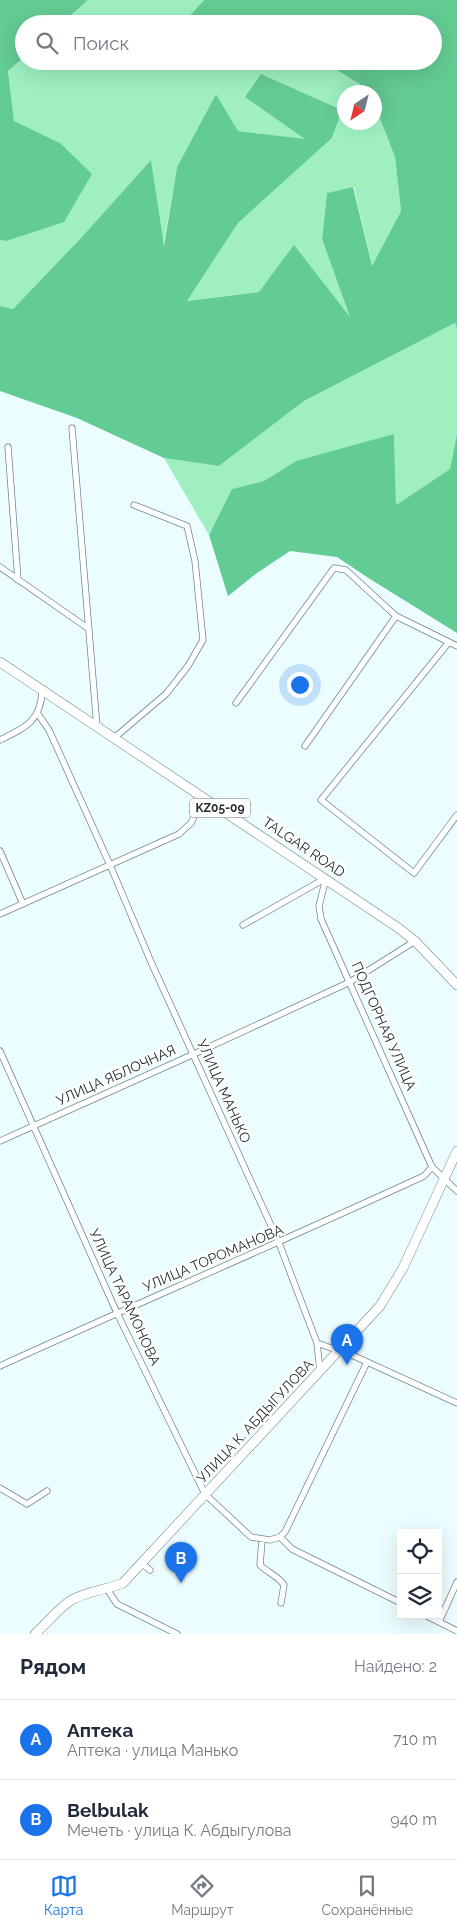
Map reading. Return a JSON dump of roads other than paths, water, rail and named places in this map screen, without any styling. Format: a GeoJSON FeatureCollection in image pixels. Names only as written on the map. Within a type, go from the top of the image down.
{"type":"FeatureCollection","features":[{"type":"Feature","properties":{"kind":"street"},"geometry":{"type":"LineString","coordinates":[[72,428],[97,727]]}},
{"type":"Feature","properties":{"kind":"street"},"geometry":{"type":"LineString","coordinates":[[8,447],[18,580]]}},
{"type":"Feature","properties":{"kind":"street"},"geometry":{"type":"LineString","coordinates":[[114,738],[166,694],[188,666],[203,640],[195,562],[187,526],[134,504]]}},
{"type":"Feature","properties":{"kind":"street"},"geometry":{"type":"LineString","coordinates":[[0,567],[89,629]]}},
{"type":"Feature","properties":{"kind":"street"},"geometry":{"type":"LineString","coordinates":[[236,703],[334,568],[346,570],[396,616],[457,646]]}},
{"type":"Feature","properties":{"kind":"street"},"geometry":{"type":"LineString","coordinates":[[305,746],[396,616]]}},
{"type":"Feature","properties":{"kind":"street"},"geometry":{"type":"LineString","coordinates":[[449,642],[321,800],[414,873],[457,815]]}},
{"type":"Feature","properties":{"kind":"street","name":"TALGAR ROAD"},"geometry":{"type":"LineString","coordinates":[[0,662],[398,927],[415,941],[457,985]]}},
{"type":"Feature","properties":{"kind":"street"},"geometry":{"type":"LineString","coordinates":[[0,740],[23,728],[38,714],[42,690]]}},
{"type":"Feature","properties":{"kind":"street","name":"УЛИЦА МАНЬКО"},"geometry":{"type":"LineString","coordinates":[[38,714],[49,730],[110,865],[151,962],[279,1243],[317,1343],[320,1371]]}},
{"type":"Feature","properties":{"kind":"street"},"geometry":{"type":"LineString","coordinates":[[0,914],[186,829],[204,797]]}},
{"type":"Feature","properties":{"kind":"street"},"geometry":{"type":"LineString","coordinates":[[0,851],[23,904]]}},
{"type":"Feature","properties":{"kind":"street"},"geometry":{"type":"LineString","coordinates":[[243,925],[326,878]]}},
{"type":"Feature","properties":{"kind":"street","name":"ПОДГОРНАЯ УЛИЦА"},"geometry":{"type":"LineString","coordinates":[[326,878],[319,912],[432,1167],[457,1191]]}},
{"type":"Feature","properties":{"kind":"street","name":"УЛИЦА ЯБЛОЧНАЯ"},"geometry":{"type":"LineString","coordinates":[[0,1141],[350,982],[415,941]]}},
{"type":"Feature","properties":{"kind":"street","name":"УЛИЦА ТАРАМОНОВА"},"geometry":{"type":"LineString","coordinates":[[0,1051],[117,1313],[205,1494],[251,1536],[262,1540]]}},
{"type":"Feature","properties":{"kind":"street","name":"УЛИЦА К. АБДЫГУЛОВА"},"geometry":{"type":"LineString","coordinates":[[35,1634],[70,1602],[88,1593],[123,1583],[380,1306],[403,1268],[457,1150]]}},
{"type":"Feature","properties":{"kind":"street","name":"УЛИЦА ТОРОМАНОВА"},"geometry":{"type":"LineString","coordinates":[[0,1366],[279,1243],[424,1176],[432,1167]]}},
{"type":"Feature","properties":{"kind":"street"},"geometry":{"type":"LineString","coordinates":[[317,1343],[368,1362],[457,1403]]}},
{"type":"Feature","properties":{"kind":"street"},"geometry":{"type":"LineString","coordinates":[[281,1602],[284,1585],[278,1577],[260,1565],[262,1540],[280,1537],[291,1521],[368,1362]]}},
{"type":"Feature","properties":{"kind":"street"},"geometry":{"type":"LineString","coordinates":[[0,1488],[27,1504],[47,1491]]}},
{"type":"Feature","properties":{"kind":"street"},"geometry":{"type":"LineString","coordinates":[[280,1537],[292,1549],[397,1601]]}},
{"type":"Feature","properties":{"kind":"street"},"geometry":{"type":"LineString","coordinates":[[141,1563],[150,1570]]}},
{"type":"Feature","properties":{"kind":"street"},"geometry":{"type":"LineString","coordinates":[[439,1622],[457,1582]]}},
{"type":"Feature","properties":{"kind":"street"},"geometry":{"type":"LineString","coordinates":[[107,1589],[117,1604],[177,1634]]}},
{"type":"Feature","properties":{"kind":"street"},"geometry":{"type":"LineString","coordinates":[[433,1619],[457,1631]]}},
{"type":"Feature","properties":{"kind":"place","name":"Аптека"},"geometry":{"type":"Point","coordinates":[347,1365]}},
{"type":"Feature","properties":{"kind":"place","name":"Belbulak"},"geometry":{"type":"Point","coordinates":[181,1583]}}]}
